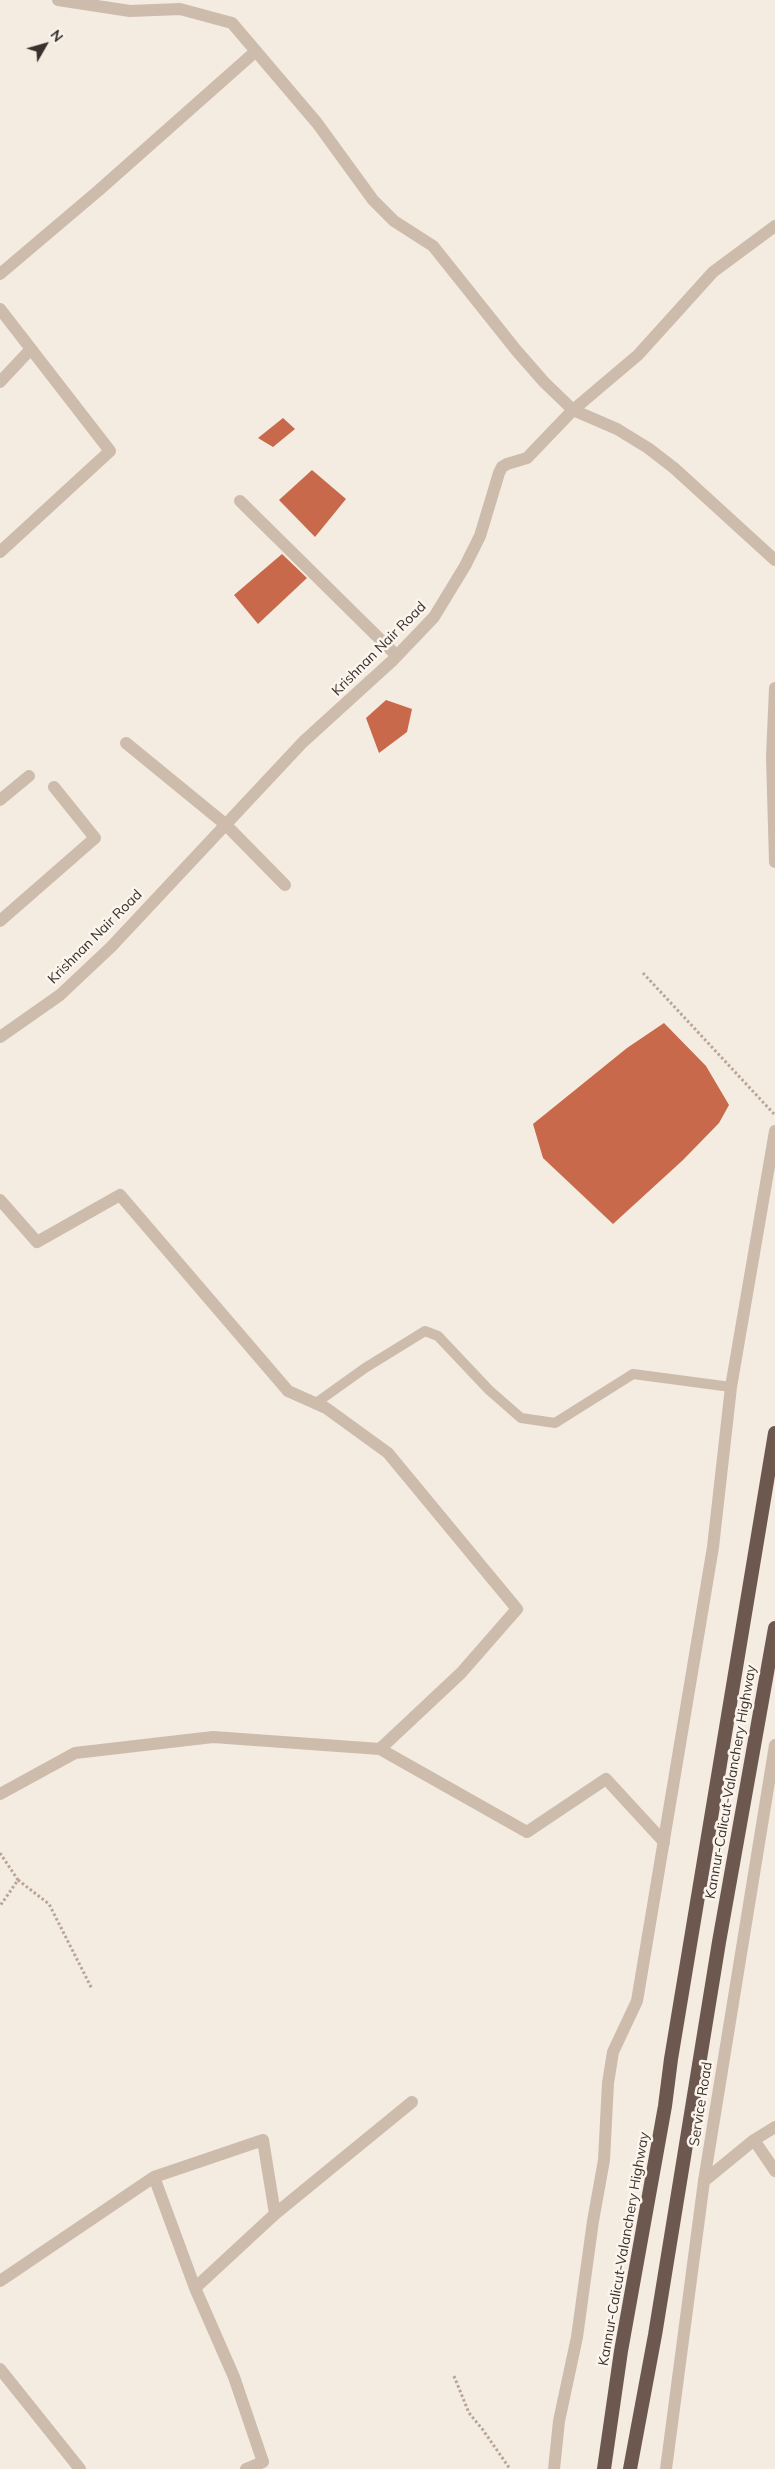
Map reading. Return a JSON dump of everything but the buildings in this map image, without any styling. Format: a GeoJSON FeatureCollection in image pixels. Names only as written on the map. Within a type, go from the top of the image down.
{"type":"FeatureCollection","features":[{"type":"Feature","properties":{"kind":"highway","name":"Kannur-Calicut-Valanchery Highway"},"geometry":{"type":"LineString","coordinates":[[604,2469],[621,2351],[677,2034],[775,1433]]}},
{"type":"Feature","properties":{"kind":"highway","name":"Kannur-Calicut-Valanchery Highway"},"geometry":{"type":"LineString","coordinates":[[630,2469],[655,2335],[719,1942],[775,1628]]}},
{"type":"Feature","properties":{"kind":"street"},"geometry":{"type":"LineString","coordinates":[[58,0],[130,12],[180,10],[232,23],[317,123],[373,200],[394,221],[433,246],[544,382],[573,410],[617,428],[674,468],[775,560]]}},
{"type":"Feature","properties":{"kind":"street"},"geometry":{"type":"LineString","coordinates":[[0,274],[98,191],[256,51]]}},
{"type":"Feature","properties":{"kind":"street"},"geometry":{"type":"LineString","coordinates":[[573,410],[638,355],[712,272],[775,226]]}},
{"type":"Feature","properties":{"kind":"street"},"geometry":{"type":"LineString","coordinates":[[0,309],[110,451],[0,552]]}},
{"type":"Feature","properties":{"kind":"street"},"geometry":{"type":"LineString","coordinates":[[0,382],[30,350]]}},
{"type":"Feature","properties":{"kind":"street","name":"Krishnan Nair Road"},"geometry":{"type":"LineString","coordinates":[[0,1037],[60,995],[111,947],[303,742],[397,656],[434,617],[461,574],[480,536],[502,468],[507,464],[527,458],[573,410]]}},
{"type":"Feature","properties":{"kind":"street"},"geometry":{"type":"LineString","coordinates":[[240,501],[397,656]]}},
{"type":"Feature","properties":{"kind":"street"},"geometry":{"type":"LineString","coordinates":[[775,688],[772,757],[775,862]]}},
{"type":"Feature","properties":{"kind":"street"},"geometry":{"type":"LineString","coordinates":[[126,743],[225,824],[285,884]]}},
{"type":"Feature","properties":{"kind":"street"},"geometry":{"type":"LineString","coordinates":[[0,800],[29,776]]}},
{"type":"Feature","properties":{"kind":"street"},"geometry":{"type":"LineString","coordinates":[[0,921],[95,838],[54,787]]}},
{"type":"Feature","properties":{"kind":"street"},"geometry":{"type":"LineString","coordinates":[[554,2469],[559,2421],[577,2337],[593,2221],[604,2160],[608,2084],[613,2052],[637,2001],[712,1547],[732,1387],[775,1131]]}},
{"type":"Feature","properties":{"kind":"street"},"geometry":{"type":"LineString","coordinates":[[0,1200],[37,1242],[120,1195],[288,1391],[326,1408],[388,1453],[517,1609],[461,1673],[380,1749]]}},
{"type":"Feature","properties":{"kind":"street"},"geometry":{"type":"LineString","coordinates":[[0,1794],[75,1754],[203,1738],[380,1749],[527,1832],[606,1779],[664,1842]]}},
{"type":"Feature","properties":{"kind":"street","name":"Service Road"},"geometry":{"type":"LineString","coordinates":[[666,2469],[704,2181],[775,1744]]}},
{"type":"Feature","properties":{"kind":"street"},"geometry":{"type":"LineString","coordinates":[[195,2288],[275,2214],[412,2102]]}},
{"type":"Feature","properties":{"kind":"street"},"geometry":{"type":"LineString","coordinates":[[704,2181],[754,2140],[775,2127]]}},
{"type":"Feature","properties":{"kind":"street"},"geometry":{"type":"LineString","coordinates":[[0,2281],[154,2177],[263,2140],[275,2214]]}},
{"type":"Feature","properties":{"kind":"street"},"geometry":{"type":"LineString","coordinates":[[754,2140],[775,2171]]}},
{"type":"Feature","properties":{"kind":"street"},"geometry":{"type":"LineString","coordinates":[[154,2177],[195,2288],[234,2377],[263,2462],[246,2469]]}},
{"type":"Feature","properties":{"kind":"street"},"geometry":{"type":"LineString","coordinates":[[0,2369],[80,2469]]}},
{"type":"Feature","properties":{"kind":"lane"},"geometry":{"type":"LineString","coordinates":[[316,1404],[365,1368],[425,1331],[438,1336],[489,1390],[521,1418],[555,1423],[633,1374],[732,1387]]}},
{"type":"Feature","properties":{"kind":"path"},"geometry":{"type":"LineString","coordinates":[[643,973],[775,1115]]}},
{"type":"Feature","properties":{"kind":"path"},"geometry":{"type":"LineString","coordinates":[[0,1853],[18,1880],[49,1904],[92,1989]]}},
{"type":"Feature","properties":{"kind":"path"},"geometry":{"type":"LineString","coordinates":[[0,1906],[18,1880]]}},
{"type":"Feature","properties":{"kind":"path"},"geometry":{"type":"LineString","coordinates":[[454,2376],[469,2413],[510,2469]]}}]}
